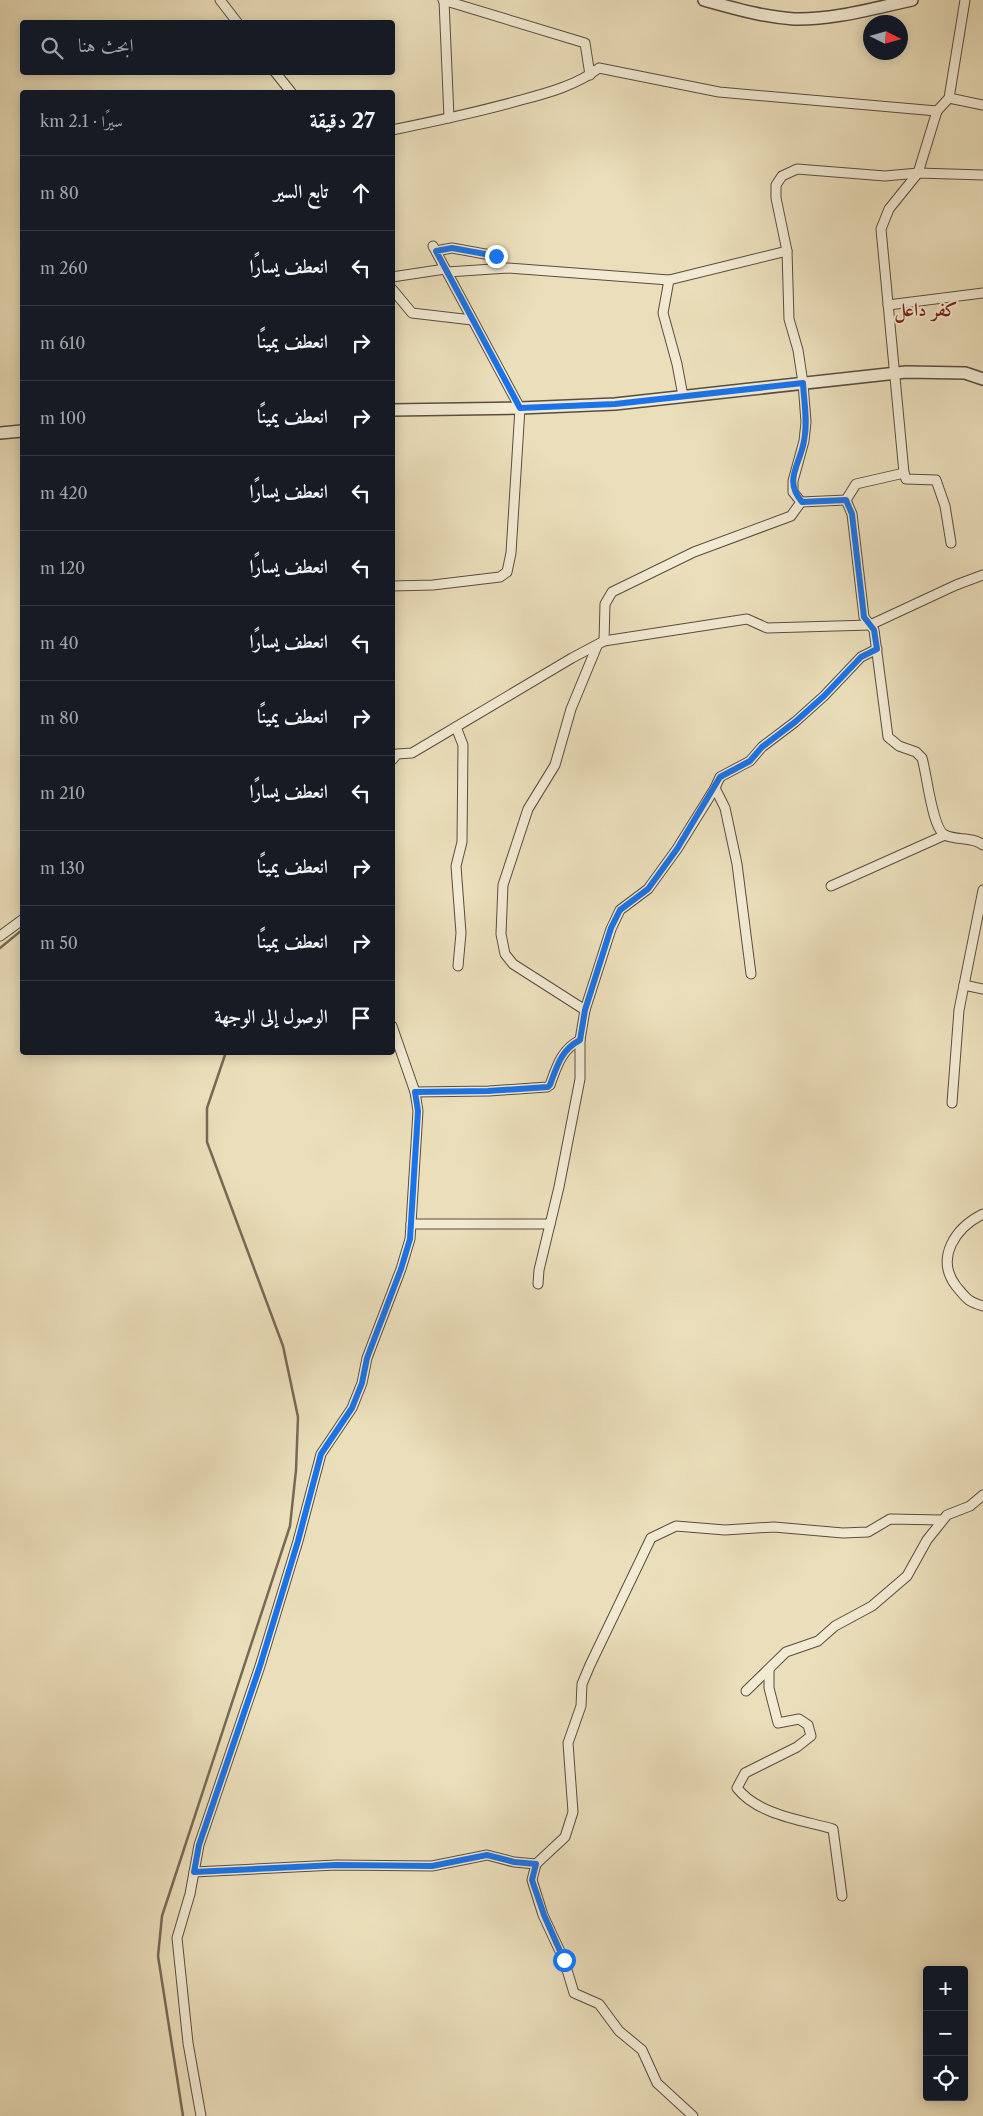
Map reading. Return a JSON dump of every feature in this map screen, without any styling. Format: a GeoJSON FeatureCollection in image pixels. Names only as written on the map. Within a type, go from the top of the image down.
{"type":"FeatureCollection","features":[{"type":"Feature","properties":{"kind":"street"},"geometry":{"type":"LineString","coordinates":[[220,0],[235,20]]}},
{"type":"Feature","properties":{"kind":"street"},"geometry":{"type":"LineString","coordinates":[[449,118],[444,0],[585,43],[590,75]]}},
{"type":"Feature","properties":{"kind":"street"},"geometry":{"type":"LineString","coordinates":[[704,0],[759,14],[795,19],[834,16],[912,0]]}},
{"type":"Feature","properties":{"kind":"street"},"geometry":{"type":"LineString","coordinates":[[951,544],[945,506],[936,480],[906,479],[904,473],[881,229],[889,209],[918,173],[937,111],[949,98],[965,0]]}},
{"type":"Feature","properties":{"kind":"street"},"geometry":{"type":"LineString","coordinates":[[395,129],[449,118],[550,92],[590,75],[599,68],[719,92],[937,111]]}},
{"type":"Feature","properties":{"kind":"street"},"geometry":{"type":"LineString","coordinates":[[277,75],[289,90]]}},
{"type":"Feature","properties":{"kind":"street"},"geometry":{"type":"LineString","coordinates":[[949,98],[983,105]]}},
{"type":"Feature","properties":{"kind":"street"},"geometry":{"type":"LineString","coordinates":[[802,502],[793,492],[793,481],[804,441],[806,422],[803,383],[798,350],[789,319],[787,251],[776,198],[776,185],[782,176],[797,169],[886,176],[918,173],[983,175]]}},
{"type":"Feature","properties":{"kind":"street"},"geometry":{"type":"LineString","coordinates":[[395,586],[500,577],[507,572],[511,554],[520,408],[434,249],[452,248],[496,256]]}},
{"type":"Feature","properties":{"kind":"street"},"geometry":{"type":"LineString","coordinates":[[395,277],[446,271],[508,268],[669,280],[787,251]]}},
{"type":"Feature","properties":{"kind":"street"},"geometry":{"type":"LineString","coordinates":[[669,280],[663,313],[677,364],[683,396]]}},
{"type":"Feature","properties":{"kind":"street"},"geometry":{"type":"LineString","coordinates":[[888,304],[983,292]]}},
{"type":"Feature","properties":{"kind":"street"},"geometry":{"type":"LineString","coordinates":[[395,293],[412,313],[472,320]]}},
{"type":"Feature","properties":{"kind":"street"},"geometry":{"type":"LineString","coordinates":[[395,410],[615,404],[894,373],[931,371],[965,373],[983,379]]}},
{"type":"Feature","properties":{"kind":"street"},"geometry":{"type":"LineString","coordinates":[[0,433],[20,431]]}},
{"type":"Feature","properties":{"kind":"street"},"geometry":{"type":"LineString","coordinates":[[846,500],[856,484],[904,473]]}},
{"type":"Feature","properties":{"kind":"street"},"geometry":{"type":"LineString","coordinates":[[585,1010],[513,964],[505,954],[501,934],[501,911],[503,885],[528,809],[555,765],[571,709],[601,644],[605,604],[612,592],[694,552],[791,516],[802,502],[846,500]]}},
{"type":"Feature","properties":{"kind":"street"},"geometry":{"type":"LineString","coordinates":[[846,500],[852,514],[864,617],[874,630],[888,737],[899,746],[916,752],[922,758],[937,826],[945,835]]}},
{"type":"Feature","properties":{"kind":"street"},"geometry":{"type":"LineString","coordinates":[[395,754],[412,753],[572,658],[601,644],[747,619],[767,628],[870,625],[956,585],[983,575]]}},
{"type":"Feature","properties":{"kind":"street"},"geometry":{"type":"LineString","coordinates":[[538,1284],[580,1080],[580,1040],[585,1010],[611,928],[620,910],[648,889],[677,849],[720,777],[750,761],[762,747],[795,722],[824,696],[861,657],[877,649]]}},
{"type":"Feature","properties":{"kind":"street"},"geometry":{"type":"LineString","coordinates":[[456,727],[463,745],[462,842],[456,866],[462,933],[458,966]]}},
{"type":"Feature","properties":{"kind":"street"},"geometry":{"type":"LineString","coordinates":[[715,788],[725,808],[736,864],[751,974]]}},
{"type":"Feature","properties":{"kind":"street"},"geometry":{"type":"LineString","coordinates":[[832,886],[945,835],[973,840],[983,845]]}},
{"type":"Feature","properties":{"kind":"street"},"geometry":{"type":"LineString","coordinates":[[952,1103],[959,1010],[983,890]]}},
{"type":"Feature","properties":{"kind":"street"},"geometry":{"type":"LineString","coordinates":[[0,936],[20,921]]}},
{"type":"Feature","properties":{"kind":"street"},"geometry":{"type":"LineString","coordinates":[[964,985],[983,989]]}},
{"type":"Feature","properties":{"kind":"street"},"geometry":{"type":"LineString","coordinates":[[201,2116],[188,2043],[177,1938],[199,1845],[260,1666],[298,1541],[321,1454],[352,1408],[362,1383],[367,1358],[401,1269],[410,1239],[418,1111],[415,1092],[395,1035]]}},
{"type":"Feature","properties":{"kind":"street"},"geometry":{"type":"LineString","coordinates":[[415,1092],[488,1091],[548,1087],[560,1057],[571,1045],[580,1040]]}},
{"type":"Feature","properties":{"kind":"street"},"geometry":{"type":"LineString","coordinates":[[983,1214],[955,1235],[948,1251],[948,1274],[968,1301],[983,1306]]}},
{"type":"Feature","properties":{"kind":"street"},"geometry":{"type":"LineString","coordinates":[[411,1224],[550,1224]]}},
{"type":"Feature","properties":{"kind":"street"},"geometry":{"type":"LineString","coordinates":[[746,1691],[786,1652],[818,1641],[835,1626],[872,1606],[907,1576],[927,1540],[947,1515],[970,1506],[983,1495]]}},
{"type":"Feature","properties":{"kind":"street"},"geometry":{"type":"LineString","coordinates":[[693,2116],[657,2083],[642,2050],[619,2031],[599,2004],[574,1993],[564,1960],[544,1915],[532,1880],[536,1864],[565,1837],[573,1812],[568,1743],[580,1706],[582,1684],[651,1538],[676,1526],[725,1530],[774,1527],[843,1533],[868,1532],[890,1519],[942,1520]]}},
{"type":"Feature","properties":{"kind":"street"},"geometry":{"type":"LineString","coordinates":[[769,1670],[768,1688],[778,1723],[799,1719],[808,1725],[811,1736],[797,1747],[745,1773],[737,1788],[745,1799],[772,1812],[834,1829],[842,1896]]}},
{"type":"Feature","properties":{"kind":"street"},"geometry":{"type":"LineString","coordinates":[[194,1872],[336,1865],[432,1866],[487,1855],[514,1862],[536,1864]]}},
{"type":"Feature","properties":{"kind":"waterway"},"geometry":{"type":"LineString","coordinates":[[0,948],[20,932]]}},
{"type":"Feature","properties":{"kind":"waterway"},"geometry":{"type":"LineString","coordinates":[[183,2116],[158,1956],[162,1916],[290,1526],[296,1470],[298,1417],[283,1346],[207,1142],[207,1108],[225,1055]]}},
{"type":"Feature","properties":{"kind":"district","name":"كفر داعل"},"geometry":{"type":"Point","coordinates":[926,309]}},
{"type":"Feature","properties":{"kind":"route"},"geometry":{"type":"LineString","coordinates":[[496,256],[452,248],[436,251],[520,408],[615,404],[803,383],[806,422],[804,441],[793,481],[793,492],[802,502],[846,500],[852,514],[864,617],[874,630],[877,649],[861,657],[824,696],[795,722],[762,747],[750,761],[720,777],[677,849],[648,889],[620,910],[611,928],[585,1010],[580,1040],[571,1045],[560,1057],[548,1087],[488,1091],[415,1092],[418,1111],[410,1239],[401,1269],[367,1358],[362,1383],[352,1408],[321,1454],[298,1541],[260,1666],[199,1845],[194,1872],[279,1870],[336,1865],[419,1867],[487,1855],[514,1862],[536,1864],[532,1880],[544,1915],[564,1960]]}}]}
